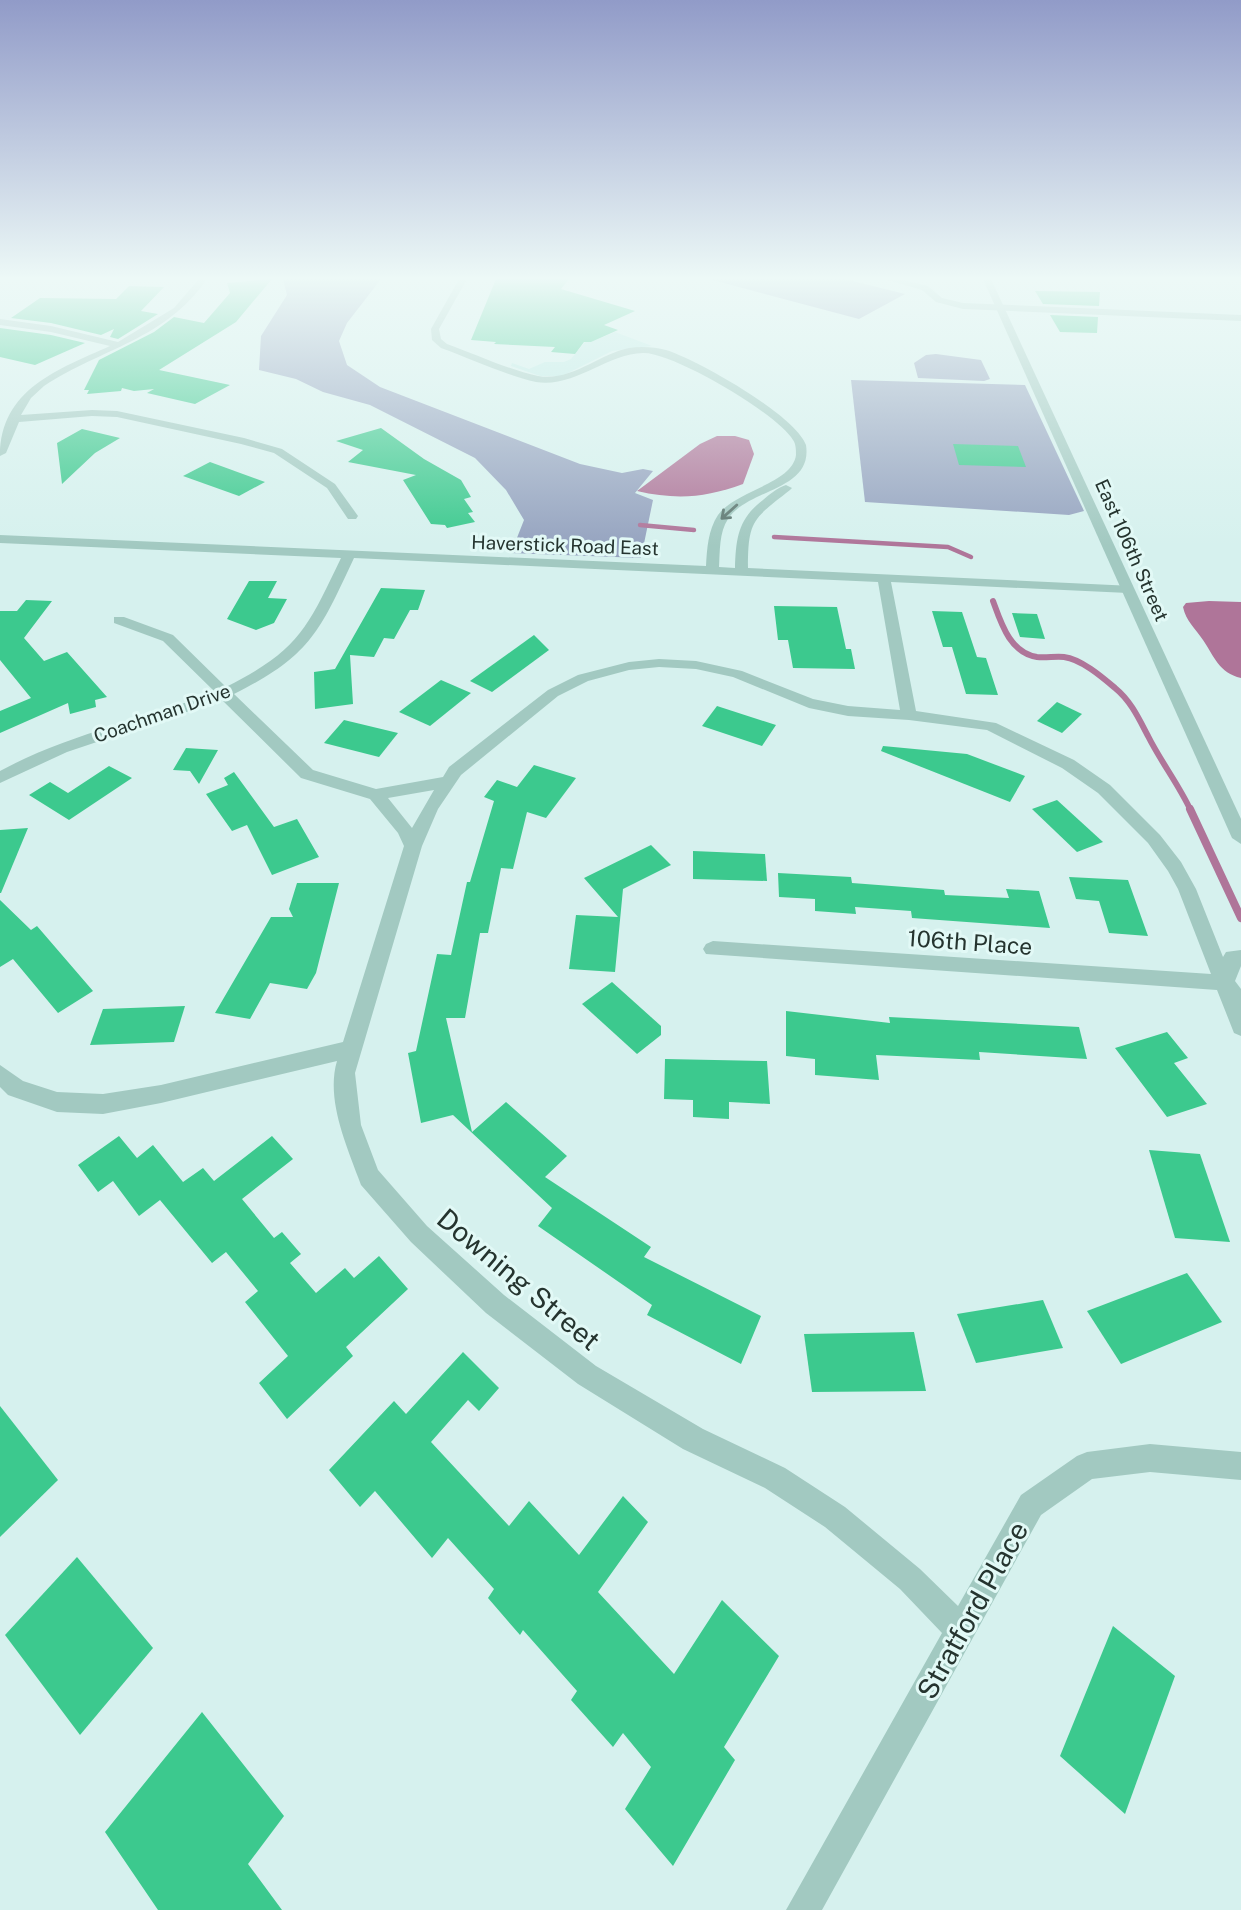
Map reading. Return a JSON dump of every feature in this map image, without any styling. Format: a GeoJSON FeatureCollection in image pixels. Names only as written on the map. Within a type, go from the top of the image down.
{"type":"FeatureCollection","features":[{"type":"Feature","properties":{"kind":"street"},"geometry":{"type":"LineString","coordinates":[[0,453],[33,389],[70,368]]}},
{"type":"Feature","properties":{"kind":"street"},"geometry":{"type":"LineString","coordinates":[[507,368],[538,379],[553,380],[576,375],[590,368]]}},
{"type":"Feature","properties":{"kind":"street"},"geometry":{"type":"LineString","coordinates":[[694,368],[792,429],[801,446],[802,456],[792,475],[722,516],[715,532],[712,571]]}},
{"type":"Feature","properties":{"kind":"street","name":"East 106th Street"},"geometry":{"type":"LineString","coordinates":[[1027,368],[1241,838]]}},
{"type":"Feature","properties":{"kind":"street"},"geometry":{"type":"LineString","coordinates":[[16,419],[92,413],[117,414],[244,441],[278,451],[331,486],[352,516]]}},
{"type":"Feature","properties":{"kind":"street"},"geometry":{"type":"LineString","coordinates":[[741,572],[744,524],[756,510],[786,488],[784,481]]}},
{"type":"Feature","properties":{"kind":"street","name":"Haverstick Road East"},"geometry":{"type":"LineString","coordinates":[[0,539],[1128,589]]}},
{"type":"Feature","properties":{"kind":"street","name":"Coachman Drive"},"geometry":{"type":"LineString","coordinates":[[0,778],[60,747],[225,694],[270,670],[295,650],[309,634],[349,555]]}},
{"type":"Feature","properties":{"kind":"street"},"geometry":{"type":"LineString","coordinates":[[884,578],[909,715]]}},
{"type":"Feature","properties":{"kind":"street"},"geometry":{"type":"LineString","coordinates":[[119,620],[168,638],[307,774],[335,785],[376,794],[445,782]]}},
{"type":"Feature","properties":{"kind":"street","name":"Downing Street"},"geometry":{"type":"LineString","coordinates":[[961,1630],[910,1579],[835,1517],[775,1478],[693,1439],[587,1375],[495,1304],[419,1234],[369,1177],[350,1125],[344,1073],[413,846],[445,782],[474,755],[553,692],[583,678],[629,666],[659,663],[696,665],[737,674],[809,703],[848,711],[909,715],[991,726],[1068,764],[1104,789],[1147,831],[1175,867],[1241,1027]]}},
{"type":"Feature","properties":{"kind":"street"},"geometry":{"type":"LineString","coordinates":[[376,794],[405,830],[413,846]]}},
{"type":"Feature","properties":{"kind":"street","name":"106th Place"},"geometry":{"type":"LineString","coordinates":[[713,949],[1224,983]]}},
{"type":"Feature","properties":{"kind":"street"},"geometry":{"type":"LineString","coordinates":[[1241,958],[1233,957],[1224,983],[1241,1000]]}},
{"type":"Feature","properties":{"kind":"street"},"geometry":{"type":"LineString","coordinates":[[0,1074],[16,1088],[57,1102],[103,1104],[161,1094],[351,1049]]}},
{"type":"Feature","properties":{"kind":"street","name":"Stratford Place"},"geometry":{"type":"LineString","coordinates":[[803,1910],[1031,1505],[1087,1466],[1150,1458],[1241,1466]]}},
{"type":"Feature","properties":{"kind":"shaded area"},"geometry":{"type":"Polygon","coordinates":[[[352,368],[380,387],[580,464],[622,473],[643,469],[653,471],[635,493],[653,500],[641,558],[511,553],[524,520],[506,490],[475,458],[370,405],[323,392],[296,379],[259,370],[352,368]]]}},
{"type":"Feature","properties":{"kind":"shaded area"},"geometry":{"type":"Polygon","coordinates":[[[517,368],[578,368],[562,376],[540,376],[517,368]]]}},
{"type":"Feature","properties":{"kind":"shaded area"},"geometry":{"type":"Polygon","coordinates":[[[915,368],[985,368],[990,379],[984,381],[918,378],[915,368]]]}},
{"type":"Feature","properties":{"kind":"shaded area"},"geometry":{"type":"Polygon","coordinates":[[[851,380],[1025,385],[1084,511],[1069,515],[865,502],[851,380]]]}},
{"type":"Feature","properties":{"kind":"shaded area"},"geometry":{"type":"Polygon","coordinates":[[[717,436],[735,436],[749,440],[754,454],[743,484],[690,496],[665,496],[637,491],[700,444],[717,436]]]}},
{"type":"Feature","properties":{"kind":"shaded area"},"geometry":{"type":"Polygon","coordinates":[[[1241,602],[1241,678],[1227,672],[1218,663],[1184,612],[1186,603],[1241,602]]]}},
{"type":"Feature","properties":{"kind":"building"},"geometry":{"type":"Polygon","coordinates":[[[95,368],[162,368],[159,370],[230,385],[195,404],[147,393],[154,389],[134,391],[122,388],[121,391],[87,394],[89,390],[84,390],[95,368]]]}},
{"type":"Feature","properties":{"kind":"building"},"geometry":{"type":"Polygon","coordinates":[[[381,428],[424,459],[461,480],[471,497],[464,499],[473,512],[468,513],[475,522],[447,528],[445,525],[431,524],[403,480],[416,475],[348,462],[363,450],[336,441],[381,428]]]}},
{"type":"Feature","properties":{"kind":"building"},"geometry":{"type":"Polygon","coordinates":[[[82,429],[120,438],[95,453],[62,484],[57,443],[82,429]]]}},
{"type":"Feature","properties":{"kind":"building"},"geometry":{"type":"Polygon","coordinates":[[[953,444],[1018,446],[1026,467],[959,465],[953,444]]]}},
{"type":"Feature","properties":{"kind":"building"},"geometry":{"type":"Polygon","coordinates":[[[210,462],[265,482],[239,496],[183,476],[210,462]]]}},
{"type":"Feature","properties":{"kind":"building"},"geometry":{"type":"Polygon","coordinates":[[[249,581],[277,581],[268,598],[287,599],[274,623],[256,630],[227,619],[249,581]]]}},
{"type":"Feature","properties":{"kind":"building"},"geometry":{"type":"Polygon","coordinates":[[[381,588],[425,590],[418,610],[410,610],[394,639],[384,638],[374,657],[350,655],[353,704],[315,709],[314,672],[335,669],[381,588]]]}},
{"type":"Feature","properties":{"kind":"building"},"geometry":{"type":"Polygon","coordinates":[[[26,600],[52,601],[24,638],[44,661],[67,652],[107,697],[95,700],[96,707],[70,714],[68,703],[0,733],[0,711],[31,698],[0,660],[0,611],[17,611],[26,600]]]}},
{"type":"Feature","properties":{"kind":"building"},"geometry":{"type":"Polygon","coordinates":[[[774,606],[837,607],[846,649],[851,649],[855,669],[793,668],[788,640],[778,640],[774,606]]]}},
{"type":"Feature","properties":{"kind":"building"},"geometry":{"type":"Polygon","coordinates":[[[932,611],[962,612],[977,657],[986,658],[998,695],[966,694],[952,647],[943,647],[932,611]]]}},
{"type":"Feature","properties":{"kind":"building"},"geometry":{"type":"Polygon","coordinates":[[[1012,613],[1037,614],[1045,639],[1020,637],[1012,613]]]}},
{"type":"Feature","properties":{"kind":"building"},"geometry":{"type":"Polygon","coordinates":[[[534,635],[549,650],[492,692],[470,681],[534,635]]]}},
{"type":"Feature","properties":{"kind":"building"},"geometry":{"type":"Polygon","coordinates":[[[441,680],[471,693],[430,726],[399,712],[441,680]]]}},
{"type":"Feature","properties":{"kind":"building"},"geometry":{"type":"Polygon","coordinates":[[[1057,702],[1082,714],[1062,733],[1037,721],[1057,702]]]}},
{"type":"Feature","properties":{"kind":"building"},"geometry":{"type":"Polygon","coordinates":[[[717,706],[776,725],[762,746],[702,726],[717,706]]]}},
{"type":"Feature","properties":{"kind":"building"},"geometry":{"type":"Polygon","coordinates":[[[344,720],[398,733],[379,757],[324,743],[344,720]]]}},
{"type":"Feature","properties":{"kind":"building"},"geometry":{"type":"Polygon","coordinates":[[[883,746],[967,754],[1025,776],[1010,802],[881,751],[883,746]]]}},
{"type":"Feature","properties":{"kind":"building"},"geometry":{"type":"Polygon","coordinates":[[[186,748],[218,750],[199,784],[190,771],[173,770],[186,748]]]}},
{"type":"Feature","properties":{"kind":"building"},"geometry":{"type":"Polygon","coordinates":[[[534,765],[576,778],[546,818],[527,812],[513,869],[501,868],[488,933],[480,933],[465,1018],[446,1018],[472,1132],[506,1102],[567,1156],[545,1177],[651,1247],[644,1257],[761,1316],[741,1364],[647,1315],[652,1305],[538,1226],[552,1208],[453,1115],[421,1123],[408,1053],[416,1051],[437,954],[451,955],[467,882],[470,882],[494,801],[484,797],[497,780],[517,787],[534,765]]]}},
{"type":"Feature","properties":{"kind":"building"},"geometry":{"type":"Polygon","coordinates":[[[109,766],[132,778],[69,820],[29,795],[50,782],[68,793],[109,766]]]}},
{"type":"Feature","properties":{"kind":"building"},"geometry":{"type":"Polygon","coordinates":[[[234,772],[274,827],[297,819],[319,857],[272,875],[247,825],[232,831],[206,794],[228,785],[224,778],[234,772]]]}},
{"type":"Feature","properties":{"kind":"building"},"geometry":{"type":"Polygon","coordinates":[[[1057,800],[1103,842],[1077,852],[1032,809],[1057,800]]]}},
{"type":"Feature","properties":{"kind":"building"},"geometry":{"type":"Polygon","coordinates":[[[28,828],[1,893],[0,893],[0,830],[28,828]]]}},
{"type":"Feature","properties":{"kind":"building"},"geometry":{"type":"Polygon","coordinates":[[[651,845],[671,865],[623,889],[615,972],[569,969],[576,915],[618,917],[584,878],[651,845]]]}},
{"type":"Feature","properties":{"kind":"building"},"geometry":{"type":"Polygon","coordinates":[[[693,851],[765,854],[767,881],[693,879],[693,851]]]}},
{"type":"Feature","properties":{"kind":"building"},"geometry":{"type":"Polygon","coordinates":[[[778,873],[851,877],[852,883],[944,890],[945,895],[1009,898],[1006,889],[1039,891],[1050,928],[912,918],[911,911],[855,907],[856,914],[815,911],[815,899],[779,897],[778,873]]]}},
{"type":"Feature","properties":{"kind":"building"},"geometry":{"type":"Polygon","coordinates":[[[1069,877],[1128,880],[1148,936],[1109,933],[1099,901],[1076,899],[1069,877]]]}},
{"type":"Feature","properties":{"kind":"building"},"geometry":{"type":"Polygon","coordinates":[[[297,883],[339,883],[316,973],[307,989],[270,983],[250,1019],[215,1013],[271,917],[293,917],[289,909],[297,883]]]}},
{"type":"Feature","properties":{"kind":"building"},"geometry":{"type":"Polygon","coordinates":[[[0,900],[31,930],[37,926],[93,991],[58,1013],[13,959],[0,967],[0,900]]]}},
{"type":"Feature","properties":{"kind":"building"},"geometry":{"type":"Polygon","coordinates":[[[612,982],[661,1026],[661,1035],[637,1054],[582,1004],[612,982]]]}},
{"type":"Feature","properties":{"kind":"building"},"geometry":{"type":"Polygon","coordinates":[[[185,1006],[174,1042],[90,1045],[103,1009],[185,1006]]]}},
{"type":"Feature","properties":{"kind":"building"},"geometry":{"type":"Polygon","coordinates":[[[786,1011],[890,1023],[889,1017],[1079,1027],[1087,1059],[979,1052],[980,1060],[876,1055],[879,1080],[815,1075],[815,1059],[786,1056],[786,1011]]]}},
{"type":"Feature","properties":{"kind":"building"},"geometry":{"type":"Polygon","coordinates":[[[1167,1032],[1188,1058],[1174,1063],[1207,1104],[1167,1117],[1115,1048],[1167,1032]]]}},
{"type":"Feature","properties":{"kind":"building"},"geometry":{"type":"Polygon","coordinates":[[[665,1059],[767,1061],[770,1104],[729,1102],[729,1119],[693,1117],[693,1100],[664,1099],[665,1059]]]}},
{"type":"Feature","properties":{"kind":"building"},"geometry":{"type":"Polygon","coordinates":[[[119,1136],[137,1158],[153,1145],[183,1182],[203,1168],[214,1181],[272,1136],[293,1159],[242,1199],[274,1238],[282,1232],[301,1254],[290,1263],[316,1293],[345,1268],[354,1278],[379,1256],[408,1289],[346,1347],[353,1356],[287,1419],[259,1383],[288,1356],[245,1302],[258,1291],[226,1252],[212,1263],[160,1200],[139,1216],[113,1181],[98,1192],[78,1165],[119,1136]]]}},
{"type":"Feature","properties":{"kind":"building"},"geometry":{"type":"Polygon","coordinates":[[[1149,1150],[1200,1154],[1230,1242],[1175,1238],[1149,1150]]]}},
{"type":"Feature","properties":{"kind":"building"},"geometry":{"type":"Polygon","coordinates":[[[1187,1273],[1222,1322],[1121,1364],[1087,1311],[1187,1273]]]}},
{"type":"Feature","properties":{"kind":"building"},"geometry":{"type":"Polygon","coordinates":[[[1043,1300],[1063,1348],[976,1363],[957,1314],[1043,1300]]]}},
{"type":"Feature","properties":{"kind":"building"},"geometry":{"type":"Polygon","coordinates":[[[914,1332],[926,1391],[812,1392],[804,1334],[914,1332]]]}},
{"type":"Feature","properties":{"kind":"building"},"geometry":{"type":"Polygon","coordinates":[[[463,1352],[499,1388],[479,1411],[468,1400],[431,1442],[509,1526],[529,1501],[579,1555],[623,1496],[648,1522],[598,1592],[674,1674],[722,1600],[779,1656],[724,1747],[735,1760],[673,1866],[625,1809],[651,1767],[623,1733],[613,1747],[571,1700],[577,1691],[523,1630],[520,1635],[488,1598],[494,1589],[448,1538],[432,1558],[375,1491],[360,1507],[329,1470],[394,1401],[406,1414],[463,1352]]]}},
{"type":"Feature","properties":{"kind":"building"},"geometry":{"type":"Polygon","coordinates":[[[0,1406],[58,1480],[0,1537],[0,1406]]]}},
{"type":"Feature","properties":{"kind":"building"},"geometry":{"type":"Polygon","coordinates":[[[77,1557],[153,1648],[80,1735],[5,1635],[77,1557]]]}},
{"type":"Feature","properties":{"kind":"building"},"geometry":{"type":"Polygon","coordinates":[[[1113,1626],[1175,1676],[1125,1814],[1060,1756],[1113,1626]]]}},
{"type":"Feature","properties":{"kind":"building"},"geometry":{"type":"Polygon","coordinates":[[[202,1712],[284,1816],[248,1864],[282,1910],[158,1910],[105,1832],[202,1712]]]}},
{"type":"Feature","properties":{"kind":"waterway"},"geometry":{"type":"LineString","coordinates":[[640,525],[694,530]]}},
{"type":"Feature","properties":{"kind":"waterway"},"geometry":{"type":"LineString","coordinates":[[774,537],[948,547],[971,557]]}},
{"type":"Feature","properties":{"kind":"waterway"},"geometry":{"type":"LineString","coordinates":[[993,601],[1008,636],[1020,650],[1037,657],[1071,658],[1098,674],[1121,693],[1134,710],[1190,810]]}},
{"type":"Feature","properties":{"kind":"waterway"},"geometry":{"type":"LineString","coordinates":[[1190,810],[1241,918]]}}]}
